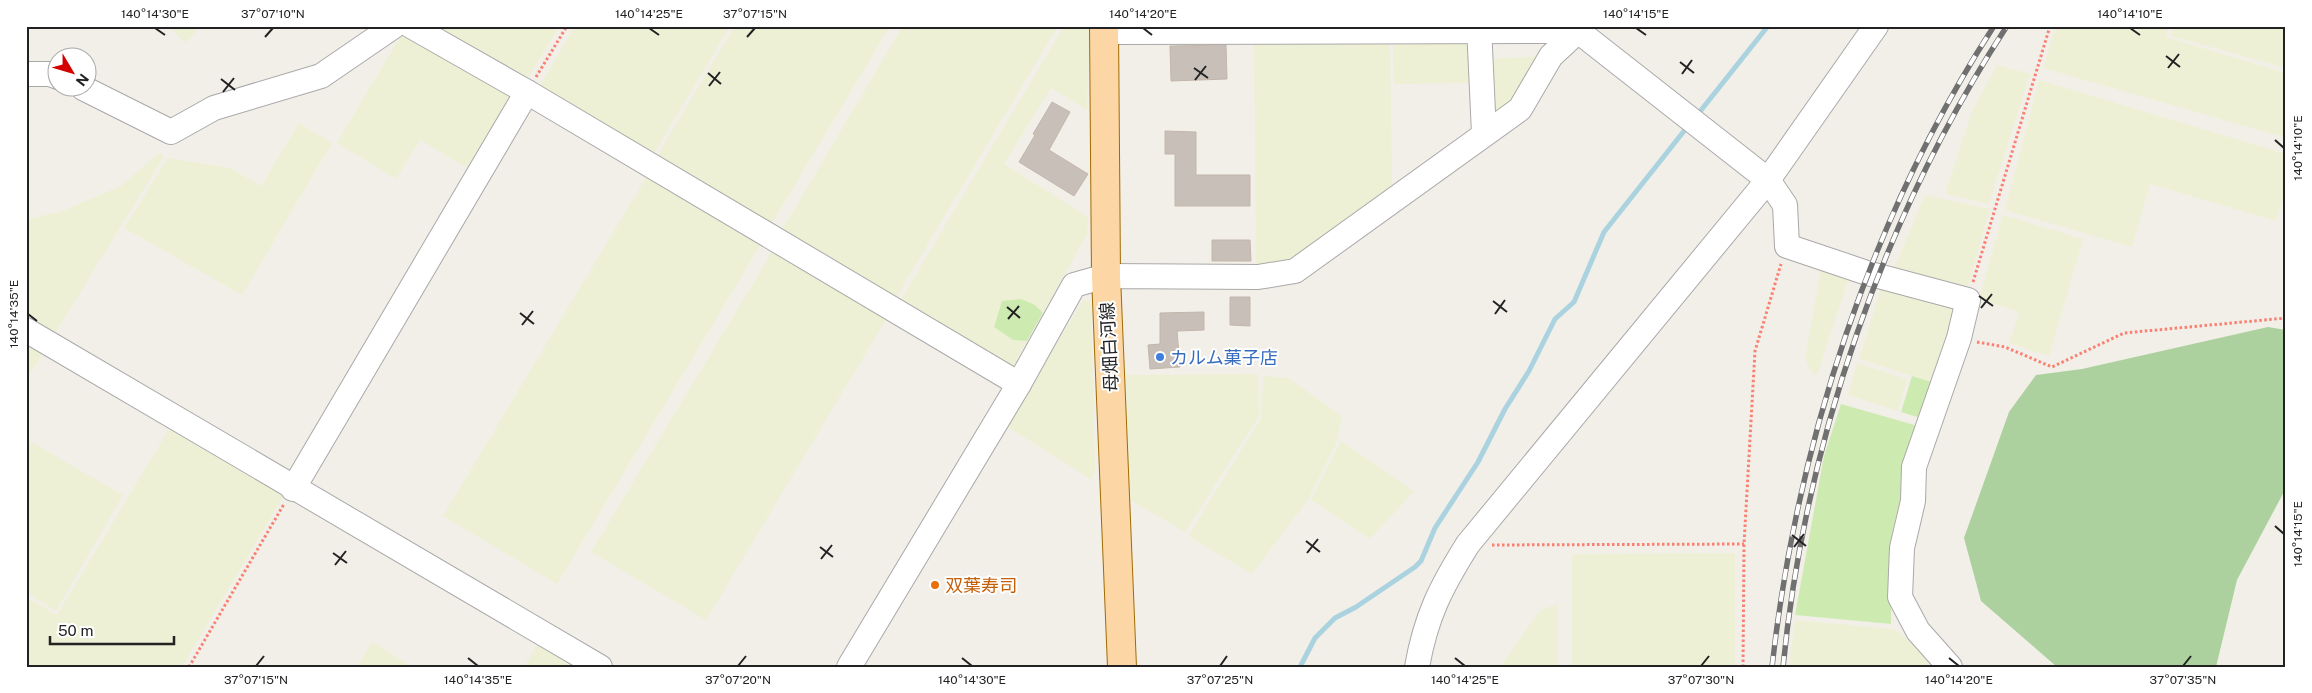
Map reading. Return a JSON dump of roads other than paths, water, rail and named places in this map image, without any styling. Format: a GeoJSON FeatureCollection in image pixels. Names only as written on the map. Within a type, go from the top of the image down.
{"type":"FeatureCollection","features":[{"type":"Feature","properties":{"kind":"main road","name":"母畑白河線"},"geometry":{"type":"LineString","coordinates":[[1104,29],[1106,276],[1122,667]]}},
{"type":"Feature","properties":{"kind":"street"},"geometry":{"type":"LineString","coordinates":[[98,96],[171,132],[214,108],[321,76],[394,26]]}},
{"type":"Feature","properties":{"kind":"street"},"geometry":{"type":"LineString","coordinates":[[411,26],[1019,384]]}},
{"type":"Feature","properties":{"kind":"street"},"geometry":{"type":"LineString","coordinates":[[1417,667],[1423,633],[1443,584],[1468,544],[1768,180],[1876,26]]}},
{"type":"Feature","properties":{"kind":"street"},"geometry":{"type":"LineString","coordinates":[[1104,29],[1479,28],[1578,31],[1768,180],[1785,205],[1787,246],[1867,273],[1968,300],[1959,338],[1914,467],[1913,501],[1902,548],[1900,597],[1918,631],[1950,667]]}},
{"type":"Feature","properties":{"kind":"street"},"geometry":{"type":"LineString","coordinates":[[1479,28],[1484,134]]}},
{"type":"Feature","properties":{"kind":"street"},"geometry":{"type":"LineString","coordinates":[[849,667],[1019,384],[1074,285],[1106,276],[1258,278],[1295,270],[1520,109],[1551,56],[1578,31]]}},
{"type":"Feature","properties":{"kind":"street"},"geometry":{"type":"LineString","coordinates":[[26,74],[48,74]]}},
{"type":"Feature","properties":{"kind":"street"},"geometry":{"type":"LineString","coordinates":[[293,489],[526,92]]}},
{"type":"Feature","properties":{"kind":"street"},"geometry":{"type":"LineString","coordinates":[[26,330],[293,489],[600,667]]}},
{"type":"Feature","properties":{"kind":"waterway"},"geometry":{"type":"LineString","coordinates":[[1698,114],[1768,26]]}},
{"type":"Feature","properties":{"kind":"waterway"},"geometry":{"type":"LineString","coordinates":[[1300,667],[1315,638],[1335,618],[1356,607],[1421,561],[1435,528],[1478,462],[1505,409],[1529,371],[1555,319],[1574,302],[1604,232],[1688,126]]}},
{"type":"Feature","properties":{"kind":"railway"},"geometry":{"type":"LineString","coordinates":[[1772,667],[1784,583],[1800,499],[1821,416],[1846,334],[1876,253],[1911,175],[1950,99],[1994,26]]}},
{"type":"Feature","properties":{"kind":"railway"},"geometry":{"type":"LineString","coordinates":[[1783,667],[1794,583],[1810,499],[1831,415],[1857,333],[1888,252],[1923,174],[1963,98],[2007,26]]}},
{"type":"Feature","properties":{"kind":"place","name":"カルム菓子店"},"geometry":{"type":"Point","coordinates":[1160,357]}},
{"type":"Feature","properties":{"kind":"place","name":"双葉寿司"},"geometry":{"type":"Point","coordinates":[935,585]}}]}
